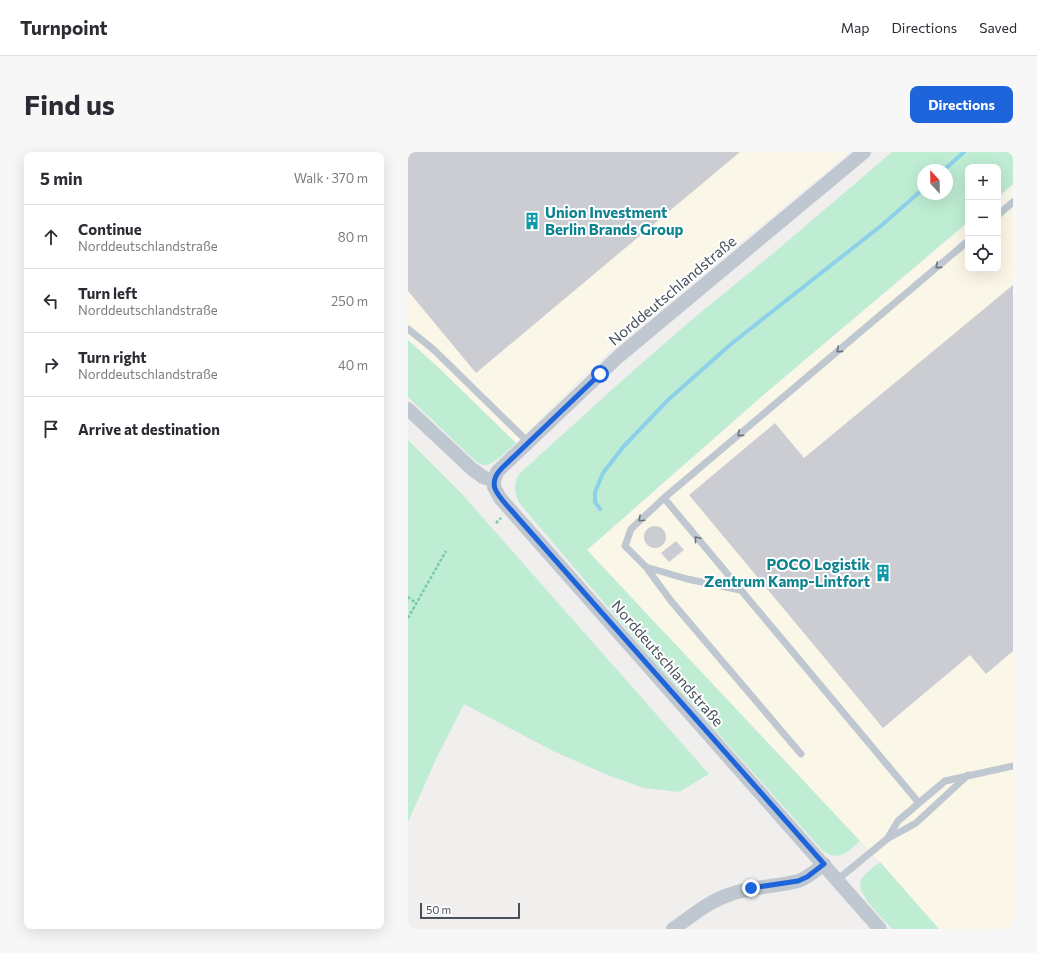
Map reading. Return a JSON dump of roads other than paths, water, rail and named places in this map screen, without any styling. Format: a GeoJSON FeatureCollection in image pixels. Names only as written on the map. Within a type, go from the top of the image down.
{"type":"FeatureCollection","features":[{"type":"Feature","properties":{"kind":"street","name":"Norddeutschlandstraße"},"geometry":{"type":"LineString","coordinates":[[864,152],[620,356],[497,472],[494,487],[507,506],[880,929]]}},
{"type":"Feature","properties":{"kind":"street"},"geometry":{"type":"LineString","coordinates":[[408,409],[472,469],[483,477],[494,481]]}},
{"type":"Feature","properties":{"kind":"street"},"geometry":{"type":"LineString","coordinates":[[673,929],[716,899],[751,888],[798,881],[807,877],[824,864]]}},
{"type":"Feature","properties":{"kind":"lane"},"geometry":{"type":"LineString","coordinates":[[1001,212],[1013,202]]}},
{"type":"Feature","properties":{"kind":"lane"},"geometry":{"type":"LineString","coordinates":[[801,754],[671,601],[646,566],[626,546],[631,529],[664,498],[965,244]]}},
{"type":"Feature","properties":{"kind":"lane"},"geometry":{"type":"LineString","coordinates":[[408,329],[433,349],[528,442]]}},
{"type":"Feature","properties":{"kind":"lane"},"geometry":{"type":"LineString","coordinates":[[664,498],[919,803]]}},
{"type":"Feature","properties":{"kind":"lane"},"geometry":{"type":"LineString","coordinates":[[646,566],[687,579],[740,590]]}},
{"type":"Feature","properties":{"kind":"lane"},"geometry":{"type":"LineString","coordinates":[[887,839],[898,821],[945,781],[1013,766]]}},
{"type":"Feature","properties":{"kind":"lane"},"geometry":{"type":"LineString","coordinates":[[837,880],[887,839],[916,823],[968,775]]}},
{"type":"Feature","properties":{"kind":"waterway"},"geometry":{"type":"LineString","coordinates":[[951,164],[964,152]]}},
{"type":"Feature","properties":{"kind":"waterway"},"geometry":{"type":"LineString","coordinates":[[600,509],[595,502],[595,492],[603,473],[624,446],[668,400],[731,344],[882,225],[917,194]]}},
{"type":"Feature","properties":{"kind":"place","name":"Union Investment Berlin Brands Group"},"geometry":{"type":"Point","coordinates":[532,221]}},
{"type":"Feature","properties":{"kind":"place","name":"POCO Logistik Zentrum Kamp-Lintfort"},"geometry":{"type":"Point","coordinates":[883,573]}}]}
